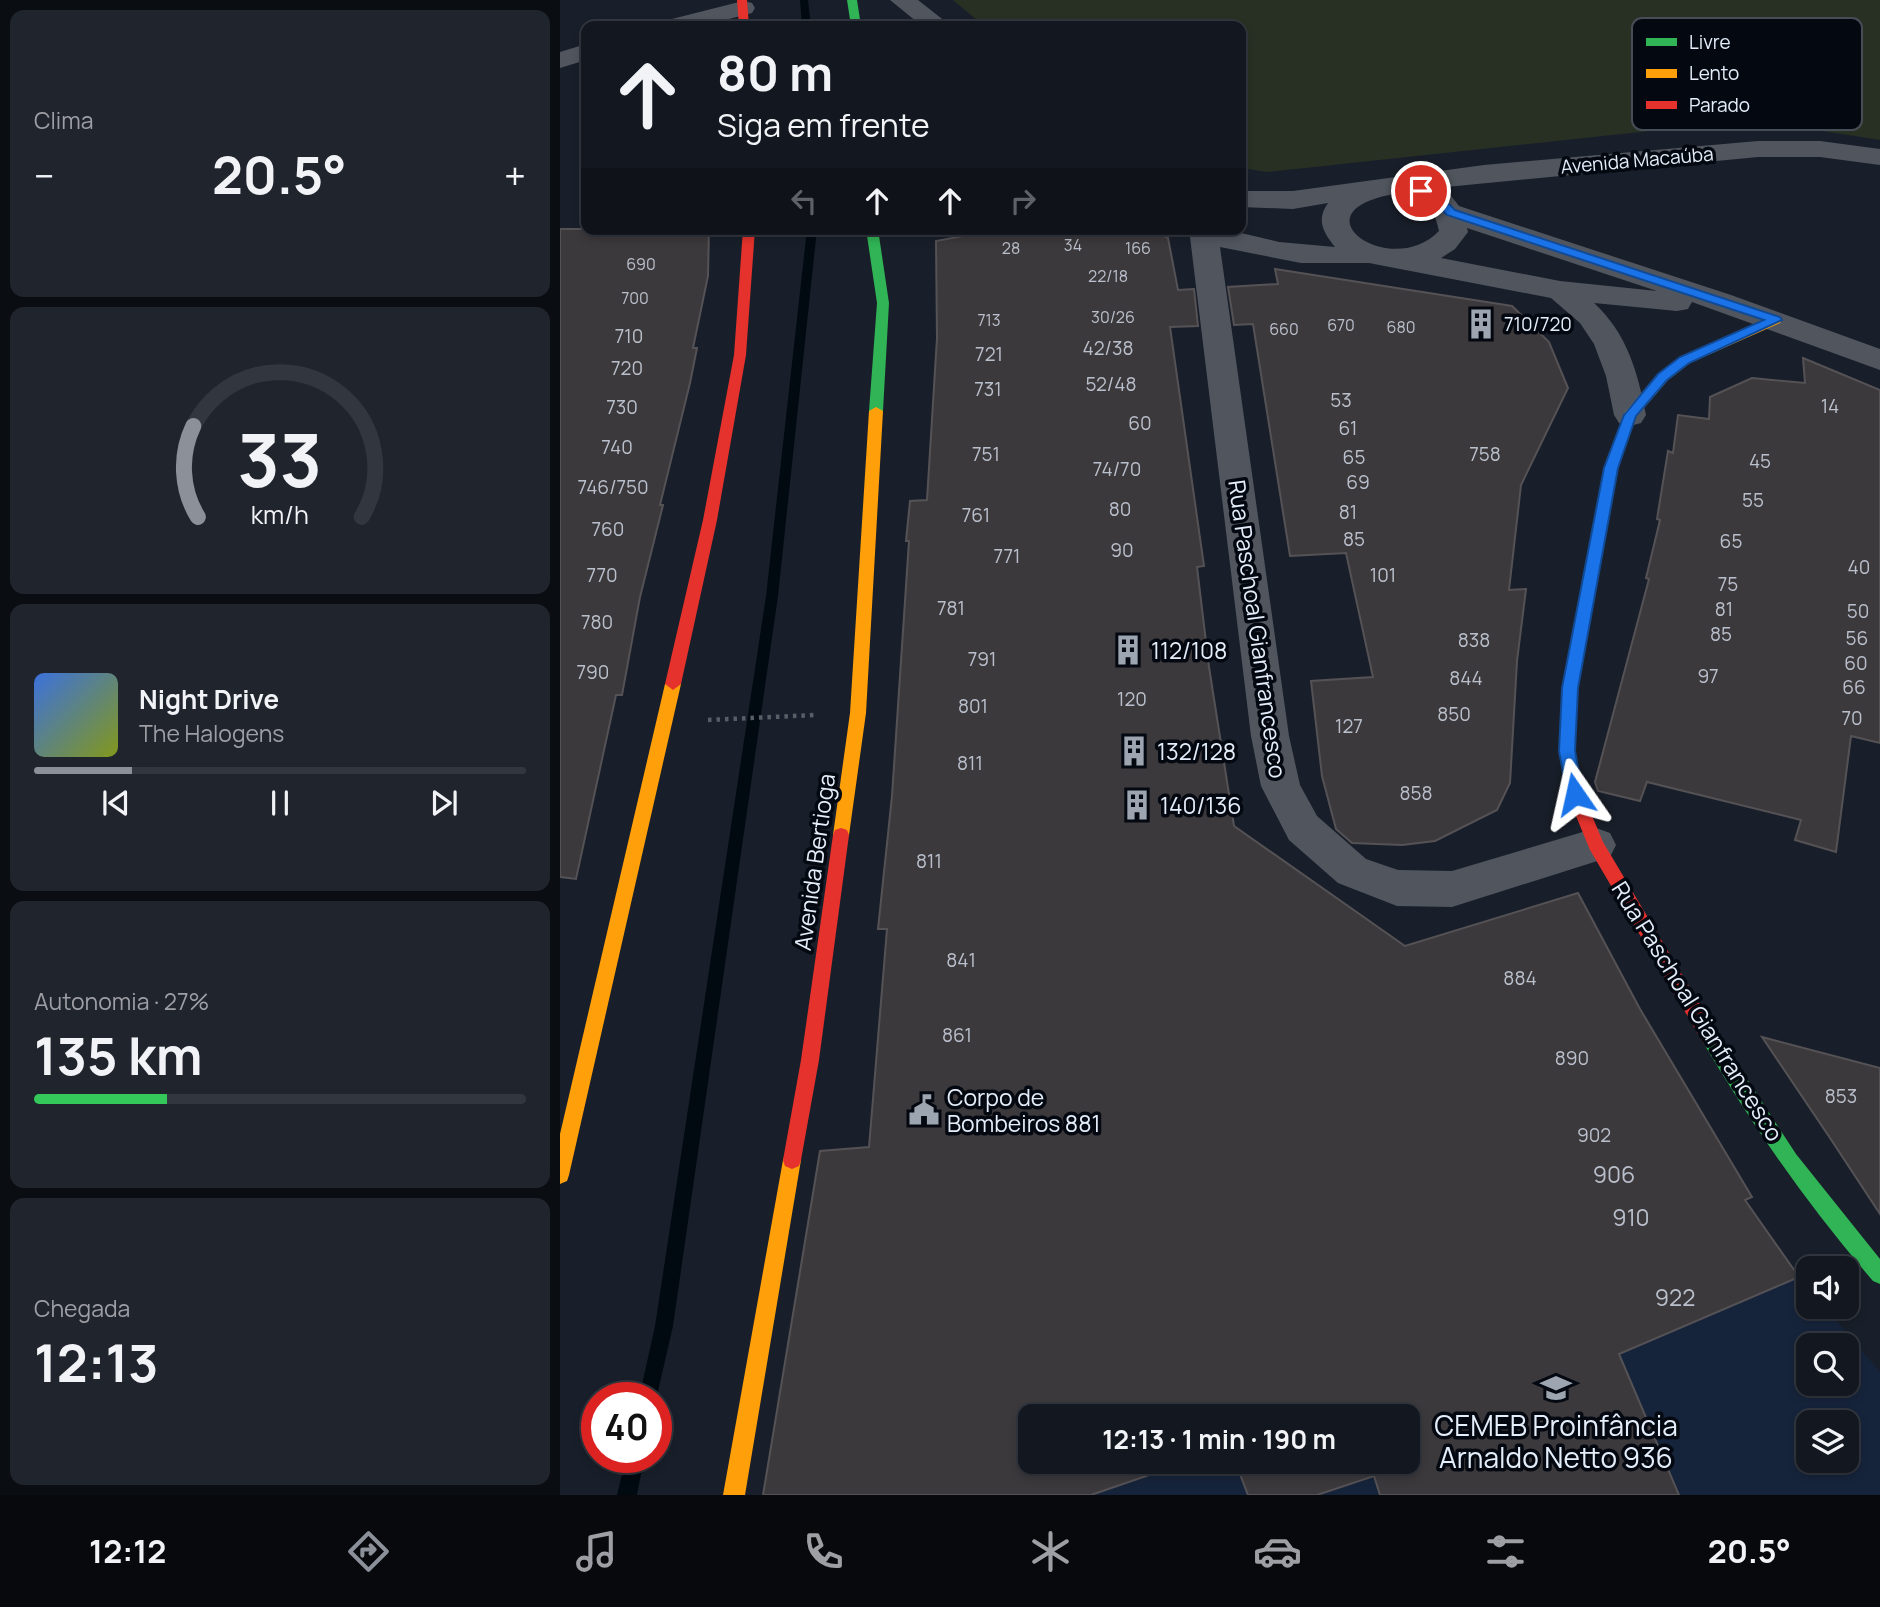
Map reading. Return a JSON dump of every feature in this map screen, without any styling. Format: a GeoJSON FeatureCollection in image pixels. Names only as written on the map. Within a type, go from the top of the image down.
{"type":"FeatureCollection","features":[{"type":"Feature","properties":{"kind":"street"},"geometry":{"type":"LineString","coordinates":[[852,0],[855,21]]}},
{"type":"Feature","properties":{"kind":"street"},"geometry":{"type":"LineString","coordinates":[[902,0],[931,21]]}},
{"type":"Feature","properties":{"kind":"street"},"geometry":{"type":"LineString","coordinates":[[696,21],[743,11]]}},
{"type":"Feature","properties":{"kind":"street"},"geometry":{"type":"LineString","coordinates":[[560,60],[581,54]]}},
{"type":"Feature","properties":{"kind":"street","name":"Avenida Macaúba"},"geometry":{"type":"LineString","coordinates":[[1394,186],[1465,174],[1793,147],[1880,157]]}},
{"type":"Feature","properties":{"kind":"street"},"geometry":{"type":"LineString","coordinates":[[1450,211],[1497,198],[1527,170]]}},
{"type":"Feature","properties":{"kind":"street"},"geometry":{"type":"LineString","coordinates":[[1246,199],[1293,200],[1394,186],[1421,191],[1437,198],[1450,211],[1776,320],[1880,360]]}},
{"type":"Feature","properties":{"kind":"street"},"geometry":{"type":"LineString","coordinates":[[1363,190],[1347,198],[1336,208],[1333,221],[1337,234],[1365,255]]}},
{"type":"Feature","properties":{"kind":"street"},"geometry":{"type":"LineString","coordinates":[[1396,259],[1416,257],[1447,243],[1454,232],[1450,211]]}},
{"type":"Feature","properties":{"kind":"street"},"geometry":{"type":"LineString","coordinates":[[560,1175],[710,520],[740,355],[749,235]]}},
{"type":"Feature","properties":{"kind":"street","name":"Avenida Bertioga"},"geometry":{"type":"LineString","coordinates":[[734,1495],[810,1060],[858,713],[882,339],[883,303],[873,235]]}},
{"type":"Feature","properties":{"kind":"street","name":"Rua Paschoal Gianfrancesco"},"geometry":{"type":"LineString","coordinates":[[1201,235],[1270,736],[1281,786],[1303,828],[1352,872],[1397,888],[1452,889],[1596,845]]}},
{"type":"Feature","properties":{"kind":"street"},"geometry":{"type":"LineString","coordinates":[[1216,235],[1266,248],[1327,257],[1365,255],[1560,290],[1745,310]]}},
{"type":"Feature","properties":{"kind":"street"},"geometry":{"type":"LineString","coordinates":[[1560,290],[1590,314],[1609,344],[1624,372],[1630,415]]}},
{"type":"Feature","properties":{"kind":"street"},"geometry":{"type":"LineString","coordinates":[[1630,415],[1663,377],[1685,360],[1776,320]]}},
{"type":"Feature","properties":{"kind":"street","name":"Rua Paschoal Gianfrancesco"},"geometry":{"type":"LineString","coordinates":[[1630,415],[1611,468],[1570,688],[1567,751],[1575,794],[1596,845],[1749,1104],[1857,1248],[1880,1273]]}},
{"type":"Feature","properties":{"kind":"path"},"geometry":{"type":"LineString","coordinates":[[702,720],[819,714]]}},
{"type":"Feature","properties":{"kind":"shaded area","name":"CEMEB Proinfância Arnaldo Netto 936"},"geometry":{"type":"Polygon","coordinates":[[[1796,1278],[1796,1319],[1835,1319],[1847,1333],[1796,1333],[1796,1396],[1859,1396],[1859,1347],[1880,1372],[1880,1495],[1091,1495],[1152,1474],[1420,1474],[1420,1413],[1641,1345],[1796,1278]]]}},
{"type":"Feature","properties":{"kind":"green space"},"geometry":{"type":"Polygon","coordinates":[[[953,0],[1880,0],[1880,140],[1816,130],[1862,130],[1862,18],[1632,18],[1632,130],[1659,130],[1267,172],[1246,169],[1246,21],[978,21],[953,0]]]}},
{"type":"Feature","properties":{"kind":"building"},"geometry":{"type":"Polygon","coordinates":[[[560,229],[581,229],[581,235],[709,235],[708,276],[693,348],[697,348],[640,597],[622,695],[616,695],[576,879],[560,877],[560,229]]]}},
{"type":"Feature","properties":{"kind":"building"},"geometry":{"type":"Polygon","coordinates":[[[968,235],[1162,235],[1168,238],[1178,290],[1194,289],[1198,326],[1170,327],[1204,566],[1197,567],[1209,667],[1234,826],[1405,946],[1578,893],[1640,1009],[1752,1197],[1745,1200],[1796,1273],[1796,1278],[1619,1354],[1679,1495],[1380,1495],[1374,1476],[1317,1495],[1248,1495],[1240,1474],[1420,1474],[1420,1404],[1018,1404],[1018,1474],[1152,1474],[1091,1495],[763,1495],[820,1151],[869,1147],[887,929],[878,929],[892,796],[909,541],[906,541],[910,501],[927,500],[937,338],[936,241],[968,235]]]}},
{"type":"Feature","properties":{"kind":"building"},"geometry":{"type":"Polygon","coordinates":[[[1275,269],[1512,306],[1549,342],[1568,388],[1521,485],[1509,590],[1526,589],[1517,661],[1510,783],[1497,810],[1435,841],[1402,845],[1352,843],[1336,829],[1322,776],[1311,681],[1373,677],[1346,553],[1290,556],[1253,324],[1234,325],[1228,287],[1278,284],[1275,269]]]}},
{"type":"Feature","properties":{"kind":"building"},"geometry":{"type":"Polygon","coordinates":[[[1803,358],[1880,390],[1880,743],[1851,736],[1836,852],[1795,840],[1801,820],[1647,782],[1640,801],[1598,791],[1595,782],[1649,579],[1646,578],[1660,520],[1657,519],[1668,451],[1673,453],[1678,415],[1709,419],[1710,397],[1752,378],[1805,383],[1803,358]]]}},
{"type":"Feature","properties":{"kind":"building"},"geometry":{"type":"Polygon","coordinates":[[[1762,1037],[1880,1068],[1880,1214],[1830,1138],[1762,1037]]]}},
{"type":"Feature","properties":{"kind":"waterway"},"geometry":{"type":"LineString","coordinates":[[804,0],[806,21]]}},
{"type":"Feature","properties":{"kind":"waterway"},"geometry":{"type":"LineString","coordinates":[[652,1382],[664,1326],[772,596],[811,235]]}},
{"type":"Feature","properties":{"kind":"waterway"},"geometry":{"type":"LineString","coordinates":[[627,1495],[632,1473]]}},
{"type":"Feature","properties":{"kind":"traffic: fast"},"geometry":{"type":"LineString","coordinates":[[852,0],[855,21]]}},
{"type":"Feature","properties":{"kind":"traffic: fast"},"geometry":{"type":"LineString","coordinates":[[873,235],[883,303],[876,411]]}},
{"type":"Feature","properties":{"kind":"traffic: fast"},"geometry":{"type":"LineString","coordinates":[[1710,1038],[1789,1160],[1880,1274]]}},
{"type":"Feature","properties":{"kind":"traffic: slow"},"geometry":{"type":"LineString","coordinates":[[1577,650],[1611,468],[1630,415],[1663,377],[1685,360],[1776,320]]}},
{"type":"Feature","properties":{"kind":"traffic: slow"},"geometry":{"type":"LineString","coordinates":[[841,835],[858,713],[876,411]]}},
{"type":"Feature","properties":{"kind":"traffic: slow"},"geometry":{"type":"LineString","coordinates":[[560,1175],[673,684]]}},
{"type":"Feature","properties":{"kind":"traffic: slow"},"geometry":{"type":"LineString","coordinates":[[734,1495],[792,1160]]}},
{"type":"Feature","properties":{"kind":"traffic: jam"},"geometry":{"type":"LineString","coordinates":[[742,0],[744,21]]}},
{"type":"Feature","properties":{"kind":"traffic: jam"},"geometry":{"type":"LineString","coordinates":[[673,684],[710,520],[740,355],[749,235]]}},
{"type":"Feature","properties":{"kind":"traffic: jam"},"geometry":{"type":"LineString","coordinates":[[1577,650],[1570,688],[1567,751],[1575,794],[1596,845],[1710,1038]]}},
{"type":"Feature","properties":{"kind":"traffic: jam"},"geometry":{"type":"LineString","coordinates":[[792,1160],[810,1060],[841,835]]}},
{"type":"Feature","properties":{"kind":"place","name":"710/720"},"geometry":{"type":"Point","coordinates":[1481,324]}},
{"type":"Feature","properties":{"kind":"place","name":"112/108"},"geometry":{"type":"Point","coordinates":[1128,650]}},
{"type":"Feature","properties":{"kind":"place","name":"132/128"},"geometry":{"type":"Point","coordinates":[1134,751]}},
{"type":"Feature","properties":{"kind":"place","name":"140/136"},"geometry":{"type":"Point","coordinates":[1137,805]}},
{"type":"Feature","properties":{"kind":"place","name":"Corpo de Bombeiros 881"},"geometry":{"type":"Point","coordinates":[924,1110]}},
{"type":"Feature","properties":{"kind":"place","name":"CEMEB Proinfância Arnaldo Netto 936"},"geometry":{"type":"Point","coordinates":[1556,1388]}},
{"type":"Feature","properties":{"kind":"route"},"geometry":{"type":"LineString","coordinates":[[1421,191],[1437,198],[1451,213],[1584,254],[1776,320],[1685,360],[1663,377],[1630,415],[1611,468],[1570,688],[1567,751],[1575,794]]}}]}
